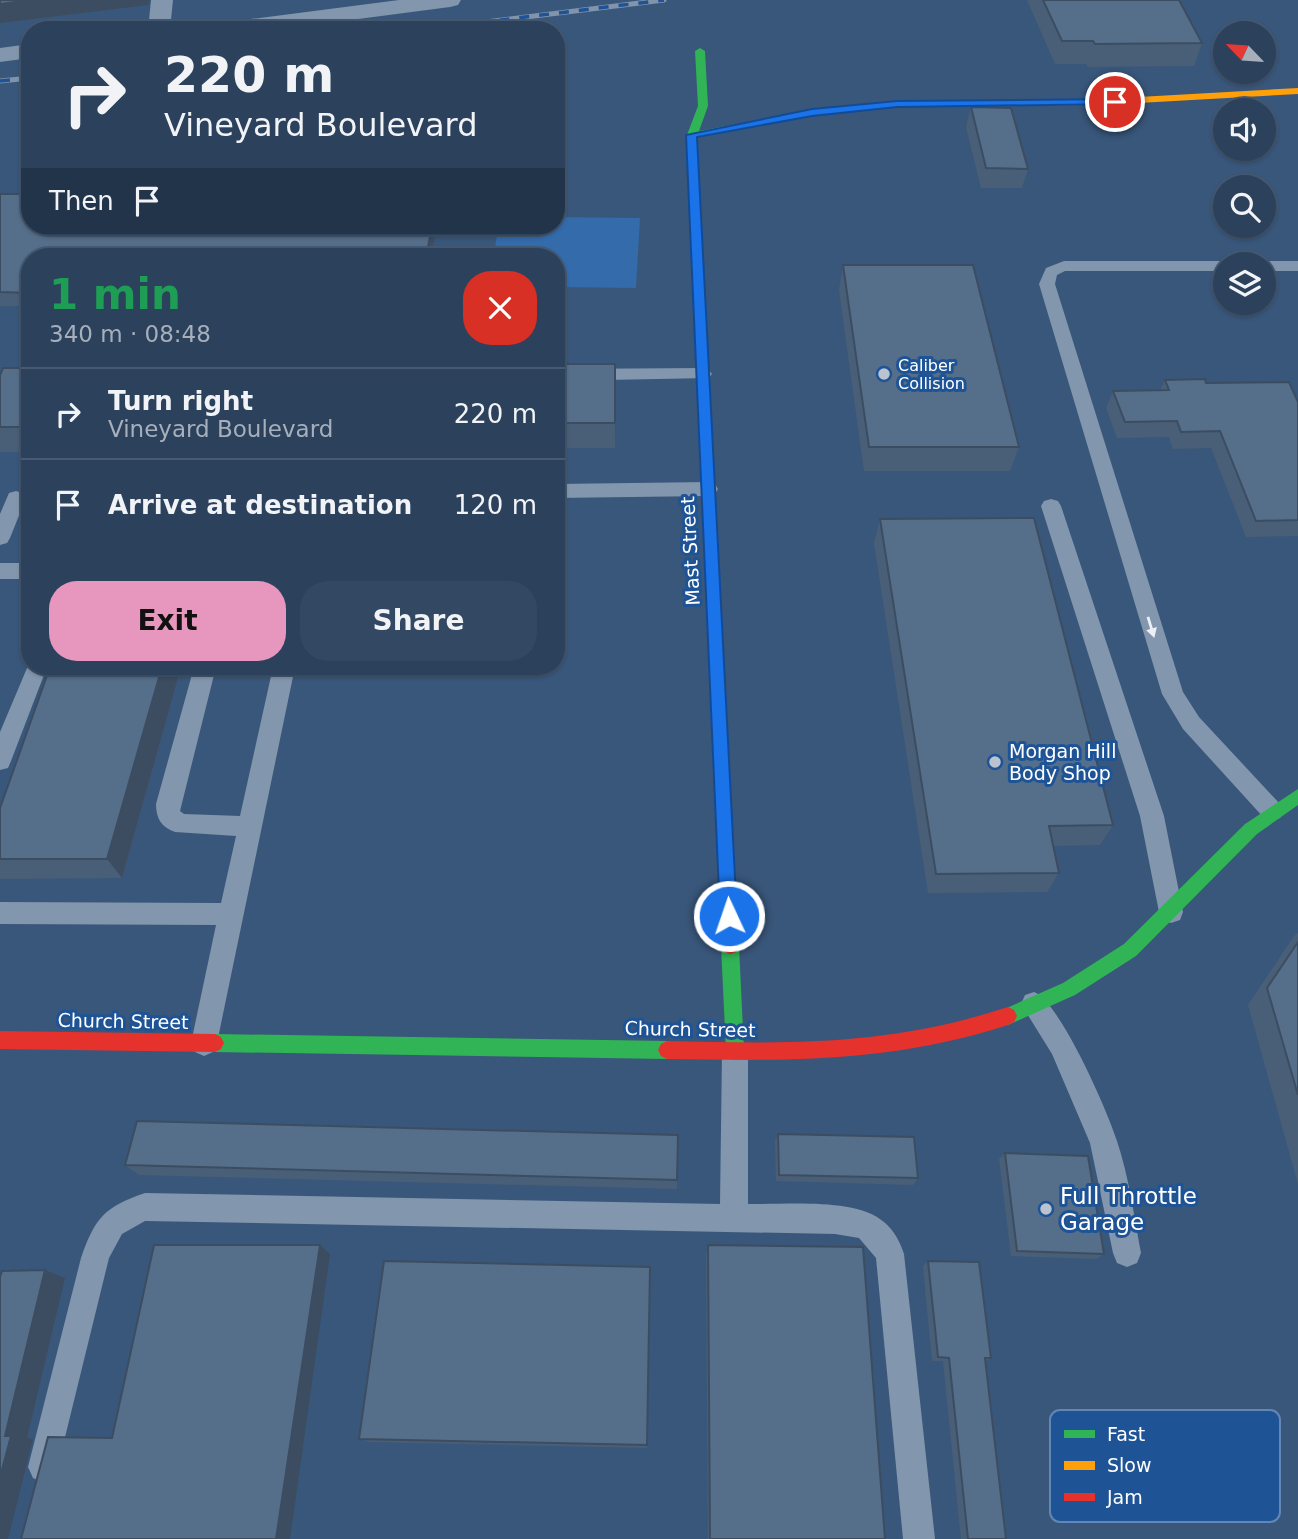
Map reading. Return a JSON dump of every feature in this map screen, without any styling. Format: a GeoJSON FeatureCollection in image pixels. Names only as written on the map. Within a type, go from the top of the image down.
{"type":"FeatureCollection","features":[{"type":"Feature","properties":{"kind":"street"},"geometry":{"type":"LineString","coordinates":[[160,21],[162,0]]}},
{"type":"Feature","properties":{"kind":"street"},"geometry":{"type":"LineString","coordinates":[[289,21],[450,0]]}},
{"type":"Feature","properties":{"kind":"street","name":"Mast Street"},"geometry":{"type":"LineString","coordinates":[[700,51],[703,106],[692,135],[735,1051]]}},
{"type":"Feature","properties":{"kind":"street"},"geometry":{"type":"LineString","coordinates":[[0,55],[21,52]]}},
{"type":"Feature","properties":{"kind":"street"},"geometry":{"type":"LineString","coordinates":[[692,135],[812,113],[897,104],[1136,102],[1298,91]]}},
{"type":"Feature","properties":{"kind":"street","name":"Church Street"},"geometry":{"type":"LineString","coordinates":[[0,1040],[735,1051],[848,1051],[920,1041],[990,1022],[1065,992],[1127,952],[1171,912],[1222,854],[1272,811],[1298,796]]}},
{"type":"Feature","properties":{"kind":"lane"},"geometry":{"type":"LineString","coordinates":[[1213,266],[1064,266],[1054,269],[1048,275],[1047,284],[1173,694],[1191,723],[1272,811]]}},
{"type":"Feature","properties":{"kind":"lane"},"geometry":{"type":"LineString","coordinates":[[1276,266],[1298,266]]}},
{"type":"Feature","properties":{"kind":"lane"},"geometry":{"type":"LineString","coordinates":[[565,375],[703,374]]}},
{"type":"Feature","properties":{"kind":"lane"},"geometry":{"type":"LineString","coordinates":[[565,491],[708,489]]}},
{"type":"Feature","properties":{"kind":"lane"},"geometry":{"type":"LineString","coordinates":[[0,538],[15,498]]}},
{"type":"Feature","properties":{"kind":"lane"},"geometry":{"type":"LineString","coordinates":[[1051,506],[1152,816],[1171,912]]}},
{"type":"Feature","properties":{"kind":"lane"},"geometry":{"type":"LineString","coordinates":[[0,571],[21,571]]}},
{"type":"Feature","properties":{"kind":"lane"},"geometry":{"type":"LineString","coordinates":[[0,761],[33,675]]}},
{"type":"Feature","properties":{"kind":"lane"},"geometry":{"type":"LineString","coordinates":[[203,675],[168,804],[168,814],[175,822],[184,824],[250,826]]}},
{"type":"Feature","properties":{"kind":"lane"},"geometry":{"type":"LineString","coordinates":[[204,1043],[282,675]]}},
{"type":"Feature","properties":{"kind":"lane"},"geometry":{"type":"LineString","coordinates":[[0,913],[231,914]]}},
{"type":"Feature","properties":{"kind":"lane"},"geometry":{"type":"LineString","coordinates":[[1034,1004],[1061,1045],[1104,1142],[1127,1253]]}},
{"type":"Feature","properties":{"kind":"lane"},"geometry":{"type":"LineString","coordinates":[[734,1216],[735,1051]]}},
{"type":"Feature","properties":{"kind":"lane"},"geometry":{"type":"LineString","coordinates":[[36,1499],[95,1258],[104,1233],[122,1214],[145,1207],[734,1216],[859,1223],[878,1234],[890,1254],[919,1539]]}},
{"type":"Feature","properties":{"kind":"shaded area"},"geometry":{"type":"Polygon","coordinates":[[[565,217],[640,218],[636,288],[565,287],[565,248],[495,248],[497,235],[565,235],[565,217]]]}},
{"type":"Feature","properties":{"kind":"building"},"geometry":{"type":"Polygon","coordinates":[[[0,0],[31,0],[0,4],[0,0]]]}},
{"type":"Feature","properties":{"kind":"building"},"geometry":{"type":"Polygon","coordinates":[[[1043,0],[1179,0],[1202,43],[1095,44],[1093,41],[1062,41],[1043,0]]]}},
{"type":"Feature","properties":{"kind":"building"},"geometry":{"type":"Polygon","coordinates":[[[971,107],[1011,108],[1028,169],[986,168],[971,107]]]}},
{"type":"Feature","properties":{"kind":"building"},"geometry":{"type":"Polygon","coordinates":[[[0,194],[21,194],[21,235],[430,235],[428,248],[21,248],[21,293],[0,292],[0,194]]]}},
{"type":"Feature","properties":{"kind":"building"},"geometry":{"type":"Polygon","coordinates":[[[843,265],[973,265],[1019,447],[869,447],[843,265]]]}},
{"type":"Feature","properties":{"kind":"building"},"geometry":{"type":"Polygon","coordinates":[[[565,364],[615,364],[615,423],[565,423],[565,364]]]}},
{"type":"Feature","properties":{"kind":"building"},"geometry":{"type":"Polygon","coordinates":[[[3,368],[21,368],[21,427],[0,427],[0,375],[3,368]]]}},
{"type":"Feature","properties":{"kind":"building"},"geometry":{"type":"Polygon","coordinates":[[[1205,379],[1206,383],[1289,382],[1298,402],[1298,520],[1256,521],[1220,431],[1181,432],[1177,421],[1125,422],[1113,391],[1169,390],[1165,380],[1205,379]]]}},
{"type":"Feature","properties":{"kind":"building"},"geometry":{"type":"Polygon","coordinates":[[[1034,518],[1113,825],[1049,826],[1059,873],[936,874],[880,519],[1034,518]]]}},
{"type":"Feature","properties":{"kind":"building"},"geometry":{"type":"Polygon","coordinates":[[[47,675],[160,675],[107,859],[0,859],[0,808],[47,675]]]}},
{"type":"Feature","properties":{"kind":"building"},"geometry":{"type":"Polygon","coordinates":[[[1298,942],[1298,1095],[1267,988],[1298,942]]]}},
{"type":"Feature","properties":{"kind":"building"},"geometry":{"type":"Polygon","coordinates":[[[137,1121],[678,1135],[677,1180],[125,1165],[137,1121]]]}},
{"type":"Feature","properties":{"kind":"building"},"geometry":{"type":"Polygon","coordinates":[[[778,1134],[914,1137],[918,1178],[779,1175],[778,1134]]]}},
{"type":"Feature","properties":{"kind":"building","name":"Full Throttle Garage"},"geometry":{"type":"Polygon","coordinates":[[[1005,1153],[1088,1156],[1104,1254],[1017,1251],[1005,1153]]]}},
{"type":"Feature","properties":{"kind":"building"},"geometry":{"type":"Polygon","coordinates":[[[154,1245],[320,1245],[276,1539],[21,1539],[48,1437],[112,1438],[154,1245]]]}},
{"type":"Feature","properties":{"kind":"building"},"geometry":{"type":"Polygon","coordinates":[[[708,1245],[863,1247],[885,1539],[710,1539],[708,1245]]]}},
{"type":"Feature","properties":{"kind":"building"},"geometry":{"type":"Polygon","coordinates":[[[384,1261],[650,1267],[647,1445],[359,1439],[384,1261]]]}},
{"type":"Feature","properties":{"kind":"building"},"geometry":{"type":"Polygon","coordinates":[[[928,1261],[979,1262],[991,1358],[985,1358],[1006,1539],[968,1539],[949,1358],[938,1357],[928,1261]]]}},
{"type":"Feature","properties":{"kind":"building"},"geometry":{"type":"Polygon","coordinates":[[[45,1270],[5,1436],[11,1436],[0,1477],[0,1277],[2,1271],[45,1270]]]}},
{"type":"Feature","properties":{"kind":"railway"},"geometry":{"type":"LineString","coordinates":[[493,21],[664,0]]}},
{"type":"Feature","properties":{"kind":"railway"},"geometry":{"type":"LineString","coordinates":[[0,81],[21,79]]}},
{"type":"Feature","properties":{"kind":"traffic: fast"},"geometry":{"type":"LineString","coordinates":[[700,51],[703,106],[692,135],[707,465]]}},
{"type":"Feature","properties":{"kind":"traffic: fast"},"geometry":{"type":"LineString","coordinates":[[692,135],[812,113],[897,104],[1103,102]]}},
{"type":"Feature","properties":{"kind":"traffic: fast"},"geometry":{"type":"LineString","coordinates":[[1008,1016],[1069,989],[1130,950],[1251,829],[1298,796]]}},
{"type":"Feature","properties":{"kind":"traffic: fast"},"geometry":{"type":"LineString","coordinates":[[730,946],[735,1051]]}},
{"type":"Feature","properties":{"kind":"traffic: fast"},"geometry":{"type":"LineString","coordinates":[[215,1043],[667,1050]]}},
{"type":"Feature","properties":{"kind":"traffic: slow"},"geometry":{"type":"LineString","coordinates":[[1103,102],[1298,91]]}},
{"type":"Feature","properties":{"kind":"traffic: jam"},"geometry":{"type":"LineString","coordinates":[[707,465],[730,946]]}},
{"type":"Feature","properties":{"kind":"traffic: jam"},"geometry":{"type":"LineString","coordinates":[[667,1050],[754,1052],[881,1046],[923,1040],[1008,1016]]}},
{"type":"Feature","properties":{"kind":"traffic: jam"},"geometry":{"type":"LineString","coordinates":[[0,1040],[215,1043]]}},
{"type":"Feature","properties":{"kind":"place","name":"Caliber Collision"},"geometry":{"type":"Point","coordinates":[884,374]}},
{"type":"Feature","properties":{"kind":"place","name":"Morgan Hill Body Shop"},"geometry":{"type":"Point","coordinates":[995,762]}},
{"type":"Feature","properties":{"kind":"place","name":"Full Throttle Garage"},"geometry":{"type":"Point","coordinates":[1046,1209]}},
{"type":"Feature","properties":{"kind":"route"},"geometry":{"type":"LineString","coordinates":[[729,916],[692,135],[752,122],[897,104],[1115,102]]}}]}
